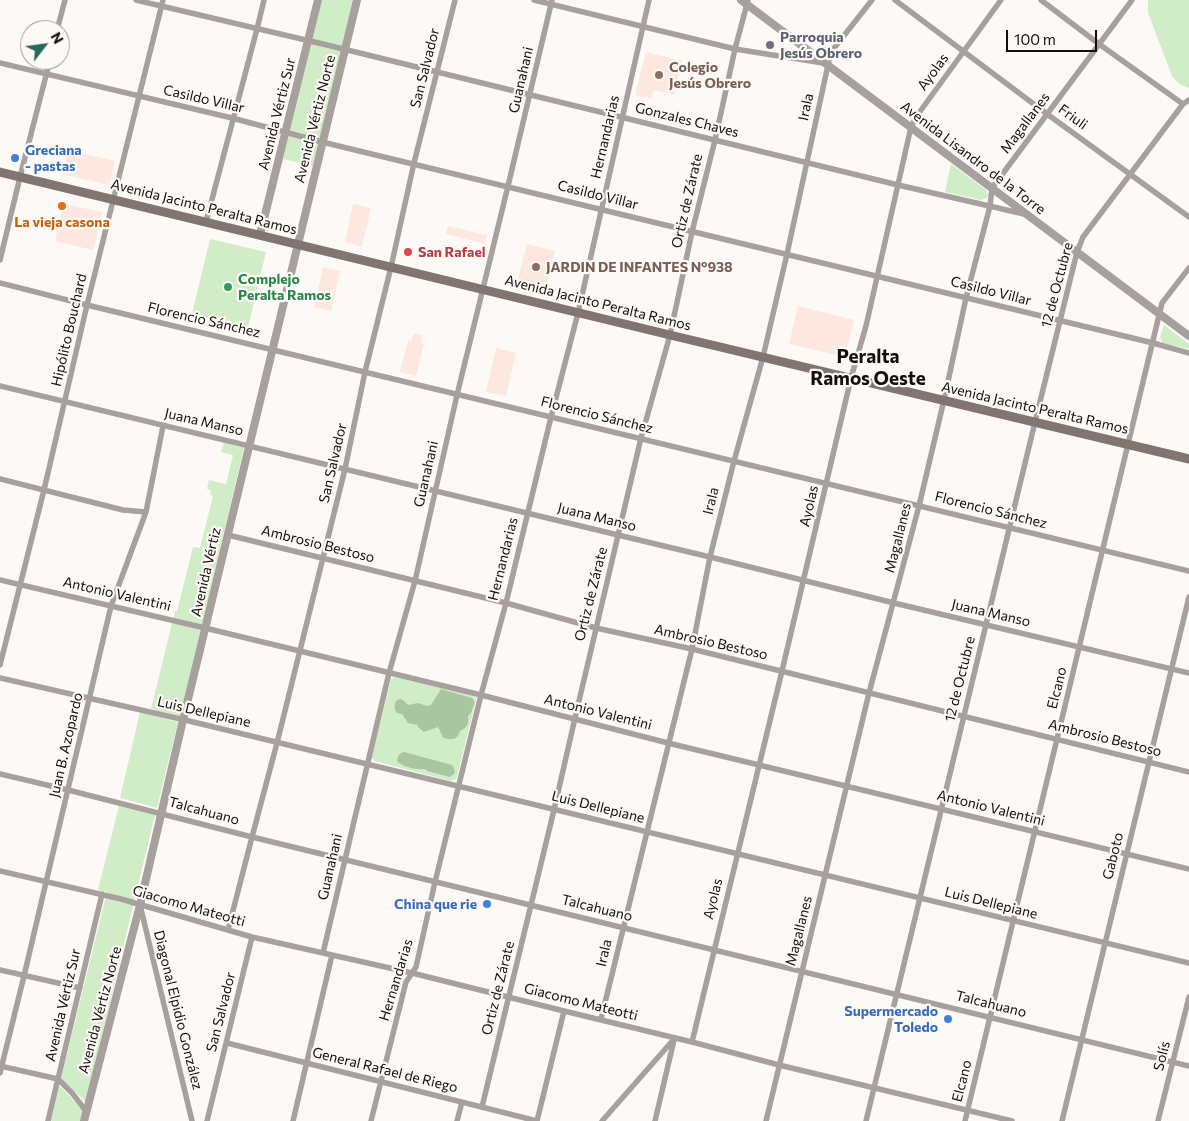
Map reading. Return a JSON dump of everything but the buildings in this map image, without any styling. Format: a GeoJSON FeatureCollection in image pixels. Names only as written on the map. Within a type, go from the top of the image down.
{"type":"FeatureCollection","features":[{"type":"Feature","properties":{"kind":"main road","name":"Avenida Jacinto Peralta Ramos"},"geometry":{"type":"LineString","coordinates":[[0,172],[1189,459]]}},
{"type":"Feature","properties":{"kind":"street"},"geometry":{"type":"LineString","coordinates":[[60,20],[65,0]]}},
{"type":"Feature","properties":{"kind":"street","name":"Gonzales Chaves"},"geometry":{"type":"LineString","coordinates":[[136,0],[162,3],[257,29],[898,185],[1029,215]]}},
{"type":"Feature","properties":{"kind":"street"},"geometry":{"type":"LineString","coordinates":[[206,222],[264,0]]}},
{"type":"Feature","properties":{"kind":"street","name":"Avenida Vértiz Sur"},"geometry":{"type":"LineString","coordinates":[[260,235],[318,0]]}},
{"type":"Feature","properties":{"kind":"street","name":"Avenida Vértiz Norte"},"geometry":{"type":"LineString","coordinates":[[298,244],[357,0]]}},
{"type":"Feature","properties":{"kind":"street","name":"San Salvador"},"geometry":{"type":"LineString","coordinates":[[228,930],[345,469],[365,372],[414,164],[436,72],[456,0]]}},
{"type":"Feature","properties":{"kind":"street"},"geometry":{"type":"LineString","coordinates":[[534,0],[552,2],[643,27],[735,49],[826,64]]}},
{"type":"Feature","properties":{"kind":"street","name":"Hernandarias"},"geometry":{"type":"LineString","coordinates":[[372,1121],[406,982],[416,967],[481,695],[578,313],[649,0]]}},
{"type":"Feature","properties":{"kind":"street","name":"Irala"},"geometry":{"type":"LineString","coordinates":[[601,1020],[692,649],[710,556],[763,357],[807,162],[826,64],[831,52],[872,0]]}},
{"type":"Feature","properties":{"kind":"street","name":"Friuli"},"geometry":{"type":"LineString","coordinates":[[895,0],[1189,217]]}},
{"type":"Feature","properties":{"kind":"street","name":"Ayolas"},"geometry":{"type":"LineString","coordinates":[[692,1042],[851,378],[866,326],[911,127],[916,117],[1001,0]]}},
{"type":"Feature","properties":{"kind":"street"},"geometry":{"type":"LineString","coordinates":[[1041,0],[1183,104]]}},
{"type":"Feature","properties":{"kind":"street","name":"Magallanes"},"geometry":{"type":"LineString","coordinates":[[766,1121],[869,693],[919,506],[966,298],[990,206],[992,188],[1132,0]]}},
{"type":"Feature","properties":{"kind":"street","name":"Avenida Lisandro de la Torre"},"geometry":{"type":"LineString","coordinates":[[745,1],[826,64],[1189,336]]}},
{"type":"Feature","properties":{"kind":"street","name":"Ortiz de Zárate"},"geometry":{"type":"LineString","coordinates":[[482,1107],[641,438],[670,335],[745,1]]}},
{"type":"Feature","properties":{"kind":"street","name":"Guanahani"},"geometry":{"type":"LineString","coordinates":[[323,952],[389,673],[414,581],[552,2]]}},
{"type":"Feature","properties":{"kind":"street","name":"Hipólito Bouchard"},"geometry":{"type":"LineString","coordinates":[[0,666],[162,3]]}},
{"type":"Feature","properties":{"kind":"street","name":"Casildo Villar"},"geometry":{"type":"LineString","coordinates":[[0,63],[232,118],[322,142],[692,232],[1153,342],[1189,353]]}},
{"type":"Feature","properties":{"kind":"street"},"geometry":{"type":"LineString","coordinates":[[0,260],[47,70]]}},
{"type":"Feature","properties":{"kind":"street","name":"12 de Octubre"},"geometry":{"type":"LineString","coordinates":[[866,1121],[1077,252],[1083,237],[1183,104],[1189,100]]}},
{"type":"Feature","properties":{"kind":"street","name":"Avenida Vértiz"},"geometry":{"type":"LineString","coordinates":[[140,905],[298,244]]}},
{"type":"Feature","properties":{"kind":"street","name":"Elcano"},"geometry":{"type":"LineString","coordinates":[[965,1121],[1162,303],[1189,268]]}},
{"type":"Feature","properties":{"kind":"street","name":"Florencio Sánchez"},"geometry":{"type":"LineString","coordinates":[[0,283],[1189,571]]}},
{"type":"Feature","properties":{"kind":"street","name":"Juana Manso"},"geometry":{"type":"LineString","coordinates":[[0,386],[1189,673]]}},
{"type":"Feature","properties":{"kind":"street","name":"Juan B. Azopardo"},"geometry":{"type":"LineString","coordinates":[[0,1068],[24,976],[111,606],[146,512],[163,426]]}},
{"type":"Feature","properties":{"kind":"street"},"geometry":{"type":"LineString","coordinates":[[0,479],[123,510],[146,512]]}},
{"type":"Feature","properties":{"kind":"street","name":"Ambrosio Bestoso"},"geometry":{"type":"LineString","coordinates":[[228,535],[506,602],[596,628],[692,649],[1189,772]]}},
{"type":"Feature","properties":{"kind":"street","name":"Antonio Valentini"},"geometry":{"type":"LineString","coordinates":[[0,580],[206,628],[574,718],[668,743],[1189,869]]}},
{"type":"Feature","properties":{"kind":"street","name":"Gaboto"},"geometry":{"type":"LineString","coordinates":[[1062,1121],[1189,597]]}},
{"type":"Feature","properties":{"kind":"street","name":"Luis Dellepiane"},"geometry":{"type":"LineString","coordinates":[[0,678],[367,764],[1189,963]]}},
{"type":"Feature","properties":{"kind":"street","name":"Talcahuano"},"geometry":{"type":"LineString","coordinates":[[0,774],[1189,1066]]}},
{"type":"Feature","properties":{"kind":"street","name":"Giacomo Mateotti"},"geometry":{"type":"LineString","coordinates":[[0,871],[102,894],[252,937],[412,973],[1012,1121]]}},
{"type":"Feature","properties":{"kind":"street","name":"Avenida Vértiz Sur"},"geometry":{"type":"LineString","coordinates":[[48,1121],[102,894]]}},
{"type":"Feature","properties":{"kind":"street","name":"Avenida Vértiz Norte"},"geometry":{"type":"LineString","coordinates":[[84,1121],[140,905]]}},
{"type":"Feature","properties":{"kind":"street","name":"Diagonal Elpidio González"},"geometry":{"type":"LineString","coordinates":[[140,905],[192,1121]]}},
{"type":"Feature","properties":{"kind":"street","name":"San Salvador"},"geometry":{"type":"LineString","coordinates":[[206,1121],[252,937]]}},
{"type":"Feature","properties":{"kind":"street"},"geometry":{"type":"LineString","coordinates":[[293,1121],[332,955]]}},
{"type":"Feature","properties":{"kind":"street"},"geometry":{"type":"LineString","coordinates":[[0,970],[80,988]]}},
{"type":"Feature","properties":{"kind":"street","name":"Solís"},"geometry":{"type":"LineString","coordinates":[[1158,1121],[1189,997]]}},
{"type":"Feature","properties":{"kind":"street"},"geometry":{"type":"LineString","coordinates":[[537,1121],[564,1011]]}},
{"type":"Feature","properties":{"kind":"street"},"geometry":{"type":"LineString","coordinates":[[602,1121],[675,1038]]}},
{"type":"Feature","properties":{"kind":"street"},"geometry":{"type":"LineString","coordinates":[[654,1121],[675,1038]]}},
{"type":"Feature","properties":{"kind":"street","name":"General Rafael de Riego"},"geometry":{"type":"LineString","coordinates":[[227,1043],[537,1121]]}},
{"type":"Feature","properties":{"kind":"street"},"geometry":{"type":"LineString","coordinates":[[0,1068],[58,1079],[86,1111]]}},
{"type":"Feature","properties":{"kind":"street"},"geometry":{"type":"LineString","coordinates":[[457,1121],[462,1102]]}},
{"type":"Feature","properties":{"kind":"shaded area","name":"Colegio Jesús Obrero"},"geometry":{"type":"Polygon","coordinates":[[[646,52],[682,61],[674,95],[654,90],[651,99],[635,95],[646,52]]]}},
{"type":"Feature","properties":{"kind":"shaded area"},"geometry":{"type":"Polygon","coordinates":[[[68,150],[115,161],[109,185],[62,174],[68,150]]]}},
{"type":"Feature","properties":{"kind":"shaded area"},"geometry":{"type":"Polygon","coordinates":[[[64,204],[102,212],[93,250],[55,241],[64,204]]]}},
{"type":"Feature","properties":{"kind":"shaded area"},"geometry":{"type":"Polygon","coordinates":[[[353,204],[371,208],[362,247],[345,242],[353,204]]]}},
{"type":"Feature","properties":{"kind":"shaded area"},"geometry":{"type":"Polygon","coordinates":[[[448,226],[487,235],[485,244],[446,234],[448,226]]]}},
{"type":"Feature","properties":{"kind":"shaded area","name":"JARDIN DE INFANTES Nº938"},"geometry":{"type":"Polygon","coordinates":[[[527,244],[555,251],[545,290],[517,283],[527,244]]]}},
{"type":"Feature","properties":{"kind":"shaded area"},"geometry":{"type":"Polygon","coordinates":[[[323,267],[340,271],[331,311],[314,307],[323,267]]]}},
{"type":"Feature","properties":{"kind":"shaded area"},"geometry":{"type":"Polygon","coordinates":[[[798,306],[854,320],[845,357],[789,344],[798,306]]]}},
{"type":"Feature","properties":{"kind":"shaded area"},"geometry":{"type":"Polygon","coordinates":[[[414,333],[423,335],[421,343],[424,344],[416,376],[400,372],[408,340],[411,341],[414,333]]]}},
{"type":"Feature","properties":{"kind":"shaded area"},"geometry":{"type":"Polygon","coordinates":[[[496,348],[516,353],[506,396],[486,392],[496,348]]]}},
{"type":"Feature","properties":{"kind":"green space"},"geometry":{"type":"Polygon","coordinates":[[[322,0],[353,0],[313,166],[283,159],[322,0]]]}},
{"type":"Feature","properties":{"kind":"green space"},"geometry":{"type":"Polygon","coordinates":[[[1148,0],[1189,0],[1189,88],[1179,84],[1172,76],[1148,13],[1148,0]]]}},
{"type":"Feature","properties":{"kind":"green space"},"geometry":{"type":"Polygon","coordinates":[[[951,164],[986,190],[987,198],[981,200],[945,192],[951,164]]]}},
{"type":"Feature","properties":{"kind":"green space","name":"Complejo Peralta Ramos"},"geometry":{"type":"Polygon","coordinates":[[[210,239],[266,252],[246,336],[190,322],[210,239]]]}},
{"type":"Feature","properties":{"kind":"green space"},"geometry":{"type":"Polygon","coordinates":[[[1164,325],[1189,344],[1189,349],[1163,343],[1160,337],[1164,325]]]}},
{"type":"Feature","properties":{"kind":"green space"},"geometry":{"type":"Polygon","coordinates":[[[224,443],[244,448],[180,716],[151,709],[193,547],[200,548],[213,496],[210,495],[211,490],[207,489],[209,480],[226,484],[233,455],[221,452],[224,443]]]}},
{"type":"Feature","properties":{"kind":"green space"},"geometry":{"type":"Polygon","coordinates":[[[395,677],[476,698],[455,780],[451,781],[374,761],[372,757],[391,679],[395,677]]]}},
{"type":"Feature","properties":{"kind":"green space"},"geometry":{"type":"Polygon","coordinates":[[[441,689],[472,698],[475,702],[468,716],[467,725],[453,739],[442,737],[438,727],[424,732],[418,725],[408,723],[402,714],[397,713],[395,709],[396,701],[400,699],[408,705],[418,703],[427,706],[431,705],[441,689]]]}},
{"type":"Feature","properties":{"kind":"green space"},"geometry":{"type":"Polygon","coordinates":[[[140,712],[178,722],[157,808],[120,798],[140,712]]]}},
{"type":"Feature","properties":{"kind":"green space"},"geometry":{"type":"Polygon","coordinates":[[[404,752],[452,765],[455,773],[450,777],[425,769],[406,766],[397,761],[399,755],[404,752]]]}},
{"type":"Feature","properties":{"kind":"green space"},"geometry":{"type":"Polygon","coordinates":[[[119,806],[155,815],[86,1102],[61,1079],[107,892],[98,890],[119,806]]]}},
{"type":"Feature","properties":{"kind":"green space"},"geometry":{"type":"Polygon","coordinates":[[[59,1087],[83,1111],[81,1121],[51,1121],[59,1087]]]}},
{"type":"Feature","properties":{"kind":"place","name":"Parroquia Jesús Obrero"},"geometry":{"type":"Point","coordinates":[770,45]}},
{"type":"Feature","properties":{"kind":"place","name":"Colegio Jesús Obrero"},"geometry":{"type":"Point","coordinates":[659,75]}},
{"type":"Feature","properties":{"kind":"place","name":"Greciana - pastas"},"geometry":{"type":"Point","coordinates":[15,158]}},
{"type":"Feature","properties":{"kind":"place","name":"La vieja casona"},"geometry":{"type":"Point","coordinates":[62,206]}},
{"type":"Feature","properties":{"kind":"place","name":"San Rafael"},"geometry":{"type":"Point","coordinates":[408,252]}},
{"type":"Feature","properties":{"kind":"place","name":"JARDIN DE INFANTES Nº938"},"geometry":{"type":"Point","coordinates":[536,267]}},
{"type":"Feature","properties":{"kind":"place","name":"Complejo Peralta Ramos"},"geometry":{"type":"Point","coordinates":[228,287]}},
{"type":"Feature","properties":{"kind":"place","name":"China que rie"},"geometry":{"type":"Point","coordinates":[487,904]}},
{"type":"Feature","properties":{"kind":"place","name":"Supermercado Toledo"},"geometry":{"type":"Point","coordinates":[948,1019]}},
{"type":"Feature","properties":{"kind":"district","name":"Peralta Ramos Oeste"},"geometry":{"type":"Point","coordinates":[868,368]}}]}
